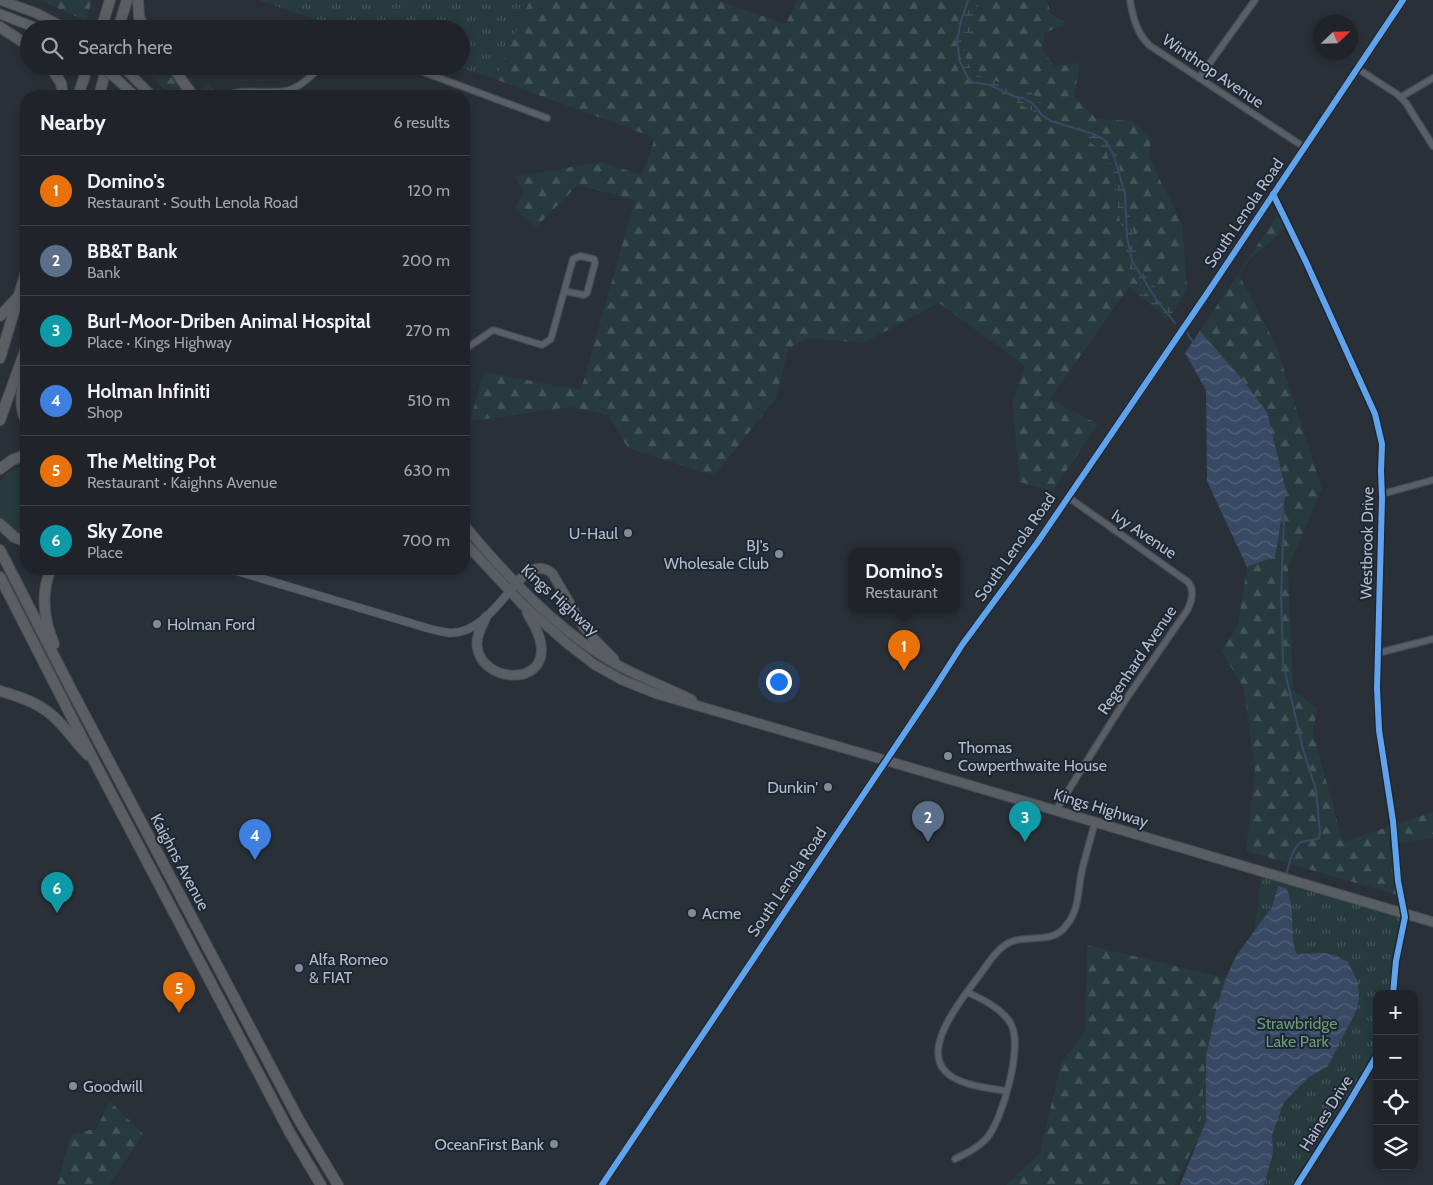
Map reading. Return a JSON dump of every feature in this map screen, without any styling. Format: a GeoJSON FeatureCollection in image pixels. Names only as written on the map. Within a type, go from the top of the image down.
{"type":"FeatureCollection","features":[{"type":"Feature","properties":{"kind":"highway"},"geometry":{"type":"LineString","coordinates":[[104,20],[110,0]]}},
{"type":"Feature","properties":{"kind":"highway"},"geometry":{"type":"LineString","coordinates":[[121,20],[127,0]]}},
{"type":"Feature","properties":{"kind":"highway"},"geometry":{"type":"LineString","coordinates":[[138,0],[140,20]]}},
{"type":"Feature","properties":{"kind":"highway"},"geometry":{"type":"LineString","coordinates":[[0,27],[20,40]]}},
{"type":"Feature","properties":{"kind":"highway"},"geometry":{"type":"LineString","coordinates":[[56,75],[61,83],[62,90]]}},
{"type":"Feature","properties":{"kind":"highway"},"geometry":{"type":"LineString","coordinates":[[80,90],[85,75]]}},
{"type":"Feature","properties":{"kind":"highway"},"geometry":{"type":"LineString","coordinates":[[100,90],[104,75]]}},
{"type":"Feature","properties":{"kind":"highway"},"geometry":{"type":"LineString","coordinates":[[178,75],[189,90]]}},
{"type":"Feature","properties":{"kind":"highway"},"geometry":{"type":"LineString","coordinates":[[0,316],[20,295]]}},
{"type":"Feature","properties":{"kind":"highway"},"geometry":{"type":"LineString","coordinates":[[0,358],[20,295]]}},
{"type":"Feature","properties":{"kind":"highway"},"geometry":{"type":"LineString","coordinates":[[0,420],[20,365]]}},
{"type":"Feature","properties":{"kind":"highway"},"geometry":{"type":"LineString","coordinates":[[0,469],[12,460],[20,457]]}},
{"type":"Feature","properties":{"kind":"highway"},"geometry":{"type":"LineString","coordinates":[[0,524],[14,537],[20,540]]}},
{"type":"Feature","properties":{"kind":"highway","name":"Kaighns Avenue"},"geometry":{"type":"LineString","coordinates":[[0,550],[66,681],[299,1120],[338,1185]]}},
{"type":"Feature","properties":{"kind":"highway"},"geometry":{"type":"LineString","coordinates":[[49,575],[45,588],[45,611],[66,681]]}},
{"type":"Feature","properties":{"kind":"highway","name":"Kaighns Avenue"},"geometry":{"type":"LineString","coordinates":[[0,577],[285,1125],[321,1185]]}},
{"type":"Feature","properties":{"kind":"highway"},"geometry":{"type":"LineString","coordinates":[[0,691],[24,698],[48,711],[93,759]]}},
{"type":"Feature","properties":{"kind":"main road"},"geometry":{"type":"LineString","coordinates":[[0,0],[50,20]]}},
{"type":"Feature","properties":{"kind":"main road"},"geometry":{"type":"LineString","coordinates":[[0,14],[20,22]]}},
{"type":"Feature","properties":{"kind":"main road"},"geometry":{"type":"LineString","coordinates":[[112,75],[129,90]]}},
{"type":"Feature","properties":{"kind":"main road"},"geometry":{"type":"LineString","coordinates":[[131,75],[146,90]]}},
{"type":"Feature","properties":{"kind":"main road","name":"Kings Highway"},"geometry":{"type":"LineString","coordinates":[[470,532],[517,583],[564,628],[592,650],[623,668],[703,706]]}},
{"type":"Feature","properties":{"kind":"main road","name":"Kings Highway"},"geometry":{"type":"LineString","coordinates":[[470,549],[509,591]]}},
{"type":"Feature","properties":{"kind":"main road"},"geometry":{"type":"LineString","coordinates":[[517,583],[527,572],[534,569],[544,569],[552,573],[583,626],[594,640],[623,668]]}},
{"type":"Feature","properties":{"kind":"main road"},"geometry":{"type":"LineString","coordinates":[[486,616],[477,643],[482,659],[492,668],[503,674],[514,676],[524,674],[538,663],[542,648],[537,631],[522,604],[509,591]]}},
{"type":"Feature","properties":{"kind":"main road","name":"Kings Highway"},"geometry":{"type":"LineString","coordinates":[[522,604],[547,627],[595,665],[622,680],[657,694],[1433,922]]}},
{"type":"Feature","properties":{"kind":"street","name":"Winthrop Avenue"},"geometry":{"type":"LineString","coordinates":[[1130,0],[1136,26],[1144,40],[1304,147]]}},
{"type":"Feature","properties":{"kind":"street"},"geometry":{"type":"LineString","coordinates":[[1199,78],[1255,0]]}},
{"type":"Feature","properties":{"kind":"street","name":"South Lenola Road"},"geometry":{"type":"LineString","coordinates":[[602,1185],[962,645],[1037,543],[1403,0]]}},
{"type":"Feature","properties":{"kind":"street"},"geometry":{"type":"LineString","coordinates":[[1358,69],[1401,98],[1411,109],[1433,146]]}},
{"type":"Feature","properties":{"kind":"street"},"geometry":{"type":"LineString","coordinates":[[287,90],[294,88],[311,75]]}},
{"type":"Feature","properties":{"kind":"street"},"geometry":{"type":"LineString","coordinates":[[430,75],[547,118]]}},
{"type":"Feature","properties":{"kind":"street"},"geometry":{"type":"LineString","coordinates":[[1401,98],[1433,78]]}},
{"type":"Feature","properties":{"kind":"street","name":"Westbrook Drive"},"geometry":{"type":"LineString","coordinates":[[1273,194],[1375,414],[1382,444],[1376,688],[1379,730],[1393,821],[1398,881],[1404,913]]}},
{"type":"Feature","properties":{"kind":"street"},"geometry":{"type":"LineString","coordinates":[[470,346],[493,330],[542,344],[547,342],[551,339],[564,291],[573,259],[580,256],[594,259],[595,264],[587,293],[584,295],[564,291]]}},
{"type":"Feature","properties":{"kind":"street"},"geometry":{"type":"LineString","coordinates":[[1382,494],[1433,480]]}},
{"type":"Feature","properties":{"kind":"street","name":"Ivy Avenue"},"geometry":{"type":"LineString","coordinates":[[1068,497],[1188,582],[1192,586],[1193,592],[1191,600]]}},
{"type":"Feature","properties":{"kind":"street"},"geometry":{"type":"LineString","coordinates":[[250,575],[442,632],[467,630],[477,625],[517,583]]}},
{"type":"Feature","properties":{"kind":"street","name":"Regenhard Avenue"},"geometry":{"type":"LineString","coordinates":[[1056,810],[1124,702],[1188,609],[1191,600]]}},
{"type":"Feature","properties":{"kind":"street"},"geometry":{"type":"LineString","coordinates":[[1378,653],[1433,639]]}},
{"type":"Feature","properties":{"kind":"street"},"geometry":{"type":"LineString","coordinates":[[1006,1091],[960,1080],[944,1071],[940,1061],[939,1043],[943,1031],[968,992],[994,955],[1006,944],[1021,939],[1054,936],[1066,927],[1076,907],[1083,867],[1095,822]]}},
{"type":"Feature","properties":{"kind":"street"},"geometry":{"type":"LineString","coordinates":[[1394,990],[1395,966],[1405,917],[1404,913]]}},
{"type":"Feature","properties":{"kind":"street"},"geometry":{"type":"LineString","coordinates":[[955,1159],[976,1148],[987,1138],[996,1123],[1006,1091],[1015,1050],[1012,1025],[1002,1013],[968,992]]}},
{"type":"Feature","properties":{"kind":"street","name":"Haines Drive"},"geometry":{"type":"LineString","coordinates":[[1297,1185],[1373,1062]]}},
{"type":"Feature","properties":{"kind":"green space"},"geometry":{"type":"Polygon","coordinates":[[[40,0],[92,0],[86,20],[40,0]]]}},
{"type":"Feature","properties":{"kind":"green space"},"geometry":{"type":"Polygon","coordinates":[[[258,0],[530,0],[495,79],[470,71],[470,20],[317,20],[258,0]]]}},
{"type":"Feature","properties":{"kind":"green space"},"geometry":{"type":"Polygon","coordinates":[[[530,0],[716,0],[786,24],[797,0],[965,0],[956,30],[958,70],[1107,152],[1130,272],[1150,299],[1129,287],[1050,399],[1098,424],[1052,492],[1020,482],[1012,403],[1025,366],[939,303],[863,343],[807,338],[788,349],[776,398],[714,476],[628,448],[608,415],[570,407],[470,421],[484,372],[581,390],[635,200],[578,185],[535,228],[515,208],[524,191],[515,177],[600,162],[642,175],[655,138],[495,79],[530,0]]]}},
{"type":"Feature","properties":{"kind":"green space"},"geometry":{"type":"Polygon","coordinates":[[[965,0],[980,0],[964,55],[974,74],[1031,92],[1056,119],[1114,142],[1142,272],[1175,309],[1166,322],[1161,313],[1129,287],[1149,298],[1130,272],[1107,152],[958,70],[956,30],[965,0]]]}},
{"type":"Feature","properties":{"kind":"green space"},"geometry":{"type":"Polygon","coordinates":[[[980,0],[1047,0],[1051,14],[1067,24],[1044,33],[1042,50],[1055,66],[1080,63],[1074,97],[1097,119],[1132,121],[1151,137],[1149,158],[1182,224],[1187,290],[1175,309],[1142,272],[1114,142],[1056,119],[1031,92],[974,74],[964,55],[980,0]]]}},
{"type":"Feature","properties":{"kind":"green space"},"geometry":{"type":"Polygon","coordinates":[[[151,75],[177,75],[188,90],[165,90],[151,75]]]}},
{"type":"Feature","properties":{"kind":"green space"},"geometry":{"type":"Polygon","coordinates":[[[209,84],[214,90],[200,90],[209,84]]]}},
{"type":"Feature","properties":{"kind":"green space"},"geometry":{"type":"Polygon","coordinates":[[[1279,213],[1286,228],[1249,260],[1239,275],[1276,345],[1322,489],[1288,567],[1293,690],[1317,708],[1313,733],[1343,842],[1433,812],[1433,838],[1389,845],[1401,896],[1246,851],[1255,769],[1243,686],[1221,651],[1238,624],[1247,567],[1275,557],[1243,380],[1200,331],[1279,213]]]}},
{"type":"Feature","properties":{"kind":"green space"},"geometry":{"type":"Polygon","coordinates":[[[20,466],[20,533],[6,526],[0,517],[0,482],[7,473],[20,466]]]}},
{"type":"Feature","properties":{"kind":"green space","name":"Strawbridge Lake Park"},"geometry":{"type":"Polygon","coordinates":[[[1262,871],[1405,917],[1394,990],[1373,990],[1373,1061],[1297,1185],[1183,1185],[1193,1163],[1201,1117],[1205,1064],[1216,1021],[1252,948],[1262,871]]]}},
{"type":"Feature","properties":{"kind":"green space"},"geometry":{"type":"Polygon","coordinates":[[[1087,945],[1226,978],[1206,1056],[1206,1121],[1175,1185],[1006,1185],[1040,1153],[1061,1063],[1085,1031],[1087,945]]]}},
{"type":"Feature","properties":{"kind":"green space"},"geometry":{"type":"Polygon","coordinates":[[[110,1101],[143,1134],[109,1185],[57,1185],[71,1135],[97,1128],[110,1101]]]}},
{"type":"Feature","properties":{"kind":"water"},"geometry":{"type":"Polygon","coordinates":[[[1200,331],[1243,380],[1267,412],[1286,491],[1275,557],[1247,567],[1207,481],[1206,390],[1185,353],[1200,331]]]}},
{"type":"Feature","properties":{"kind":"water","name":"Strawbridge Lake Park"},"geometry":{"type":"Polygon","coordinates":[[[1278,886],[1286,888],[1289,895],[1294,946],[1297,954],[1324,953],[1337,956],[1348,962],[1358,983],[1359,999],[1357,1009],[1328,1066],[1309,1077],[1284,1102],[1272,1135],[1273,1153],[1264,1185],[1180,1185],[1206,1121],[1206,1056],[1217,1006],[1226,978],[1236,956],[1272,907],[1278,886]]]}},
{"type":"Feature","properties":{"kind":"waterway"},"geometry":{"type":"LineString","coordinates":[[968,0],[957,41],[960,62],[969,80],[990,85],[1015,97],[1023,98],[1032,103],[1042,115],[1051,121],[1094,134],[1106,141],[1114,156],[1125,194],[1127,237],[1132,261],[1156,299],[1175,323]]}},
{"type":"Feature","properties":{"kind":"waterway"},"geometry":{"type":"LineString","coordinates":[[1187,333],[1193,342]]}},
{"type":"Feature","properties":{"kind":"waterway"},"geometry":{"type":"LineString","coordinates":[[1283,506],[1281,594],[1283,663],[1303,749],[1316,790],[1320,832],[1319,838],[1299,844],[1291,857],[1286,876]]}},
{"type":"Feature","properties":{"kind":"cycle path"},"geometry":{"type":"LineString","coordinates":[[602,1185],[962,645],[1037,543],[1208,292],[1403,0]]}},
{"type":"Feature","properties":{"kind":"cycle path"},"geometry":{"type":"LineString","coordinates":[[1273,194],[1375,414],[1382,444],[1377,688],[1379,730],[1393,821],[1398,881],[1405,917],[1396,961],[1393,990]]}},
{"type":"Feature","properties":{"kind":"cycle path"},"geometry":{"type":"LineString","coordinates":[[1297,1185],[1373,1062]]}},
{"type":"Feature","properties":{"kind":"place","name":"U-Haul"},"geometry":{"type":"Point","coordinates":[628,533]}},
{"type":"Feature","properties":{"kind":"place","name":"BJ's Wholesale Club"},"geometry":{"type":"Point","coordinates":[779,554]}},
{"type":"Feature","properties":{"kind":"place","name":"Holman Ford"},"geometry":{"type":"Point","coordinates":[157,624]}},
{"type":"Feature","properties":{"kind":"place","name":"Domino's"},"geometry":{"type":"Point","coordinates":[904,671]}},
{"type":"Feature","properties":{"kind":"place","name":"Thomas Cowperthwaite House"},"geometry":{"type":"Point","coordinates":[948,756]}},
{"type":"Feature","properties":{"kind":"place","name":"Dunkin'"},"geometry":{"type":"Point","coordinates":[828,787]}},
{"type":"Feature","properties":{"kind":"place","name":"BB&T Bank"},"geometry":{"type":"Point","coordinates":[928,842]}},
{"type":"Feature","properties":{"kind":"place","name":"Burl-Moor-Driben Animal Hospital"},"geometry":{"type":"Point","coordinates":[1025,842]}},
{"type":"Feature","properties":{"kind":"place","name":"Holman Infiniti"},"geometry":{"type":"Point","coordinates":[255,860]}},
{"type":"Feature","properties":{"kind":"place","name":"Sky Zone"},"geometry":{"type":"Point","coordinates":[57,913]}},
{"type":"Feature","properties":{"kind":"place","name":"Acme"},"geometry":{"type":"Point","coordinates":[692,913]}},
{"type":"Feature","properties":{"kind":"place","name":"Alfa Romeo & FIAT"},"geometry":{"type":"Point","coordinates":[299,968]}},
{"type":"Feature","properties":{"kind":"place","name":"The Melting Pot"},"geometry":{"type":"Point","coordinates":[179,1013]}},
{"type":"Feature","properties":{"kind":"place","name":"Goodwill"},"geometry":{"type":"Point","coordinates":[73,1086]}},
{"type":"Feature","properties":{"kind":"place","name":"OceanFirst Bank"},"geometry":{"type":"Point","coordinates":[554,1144]}}]}
